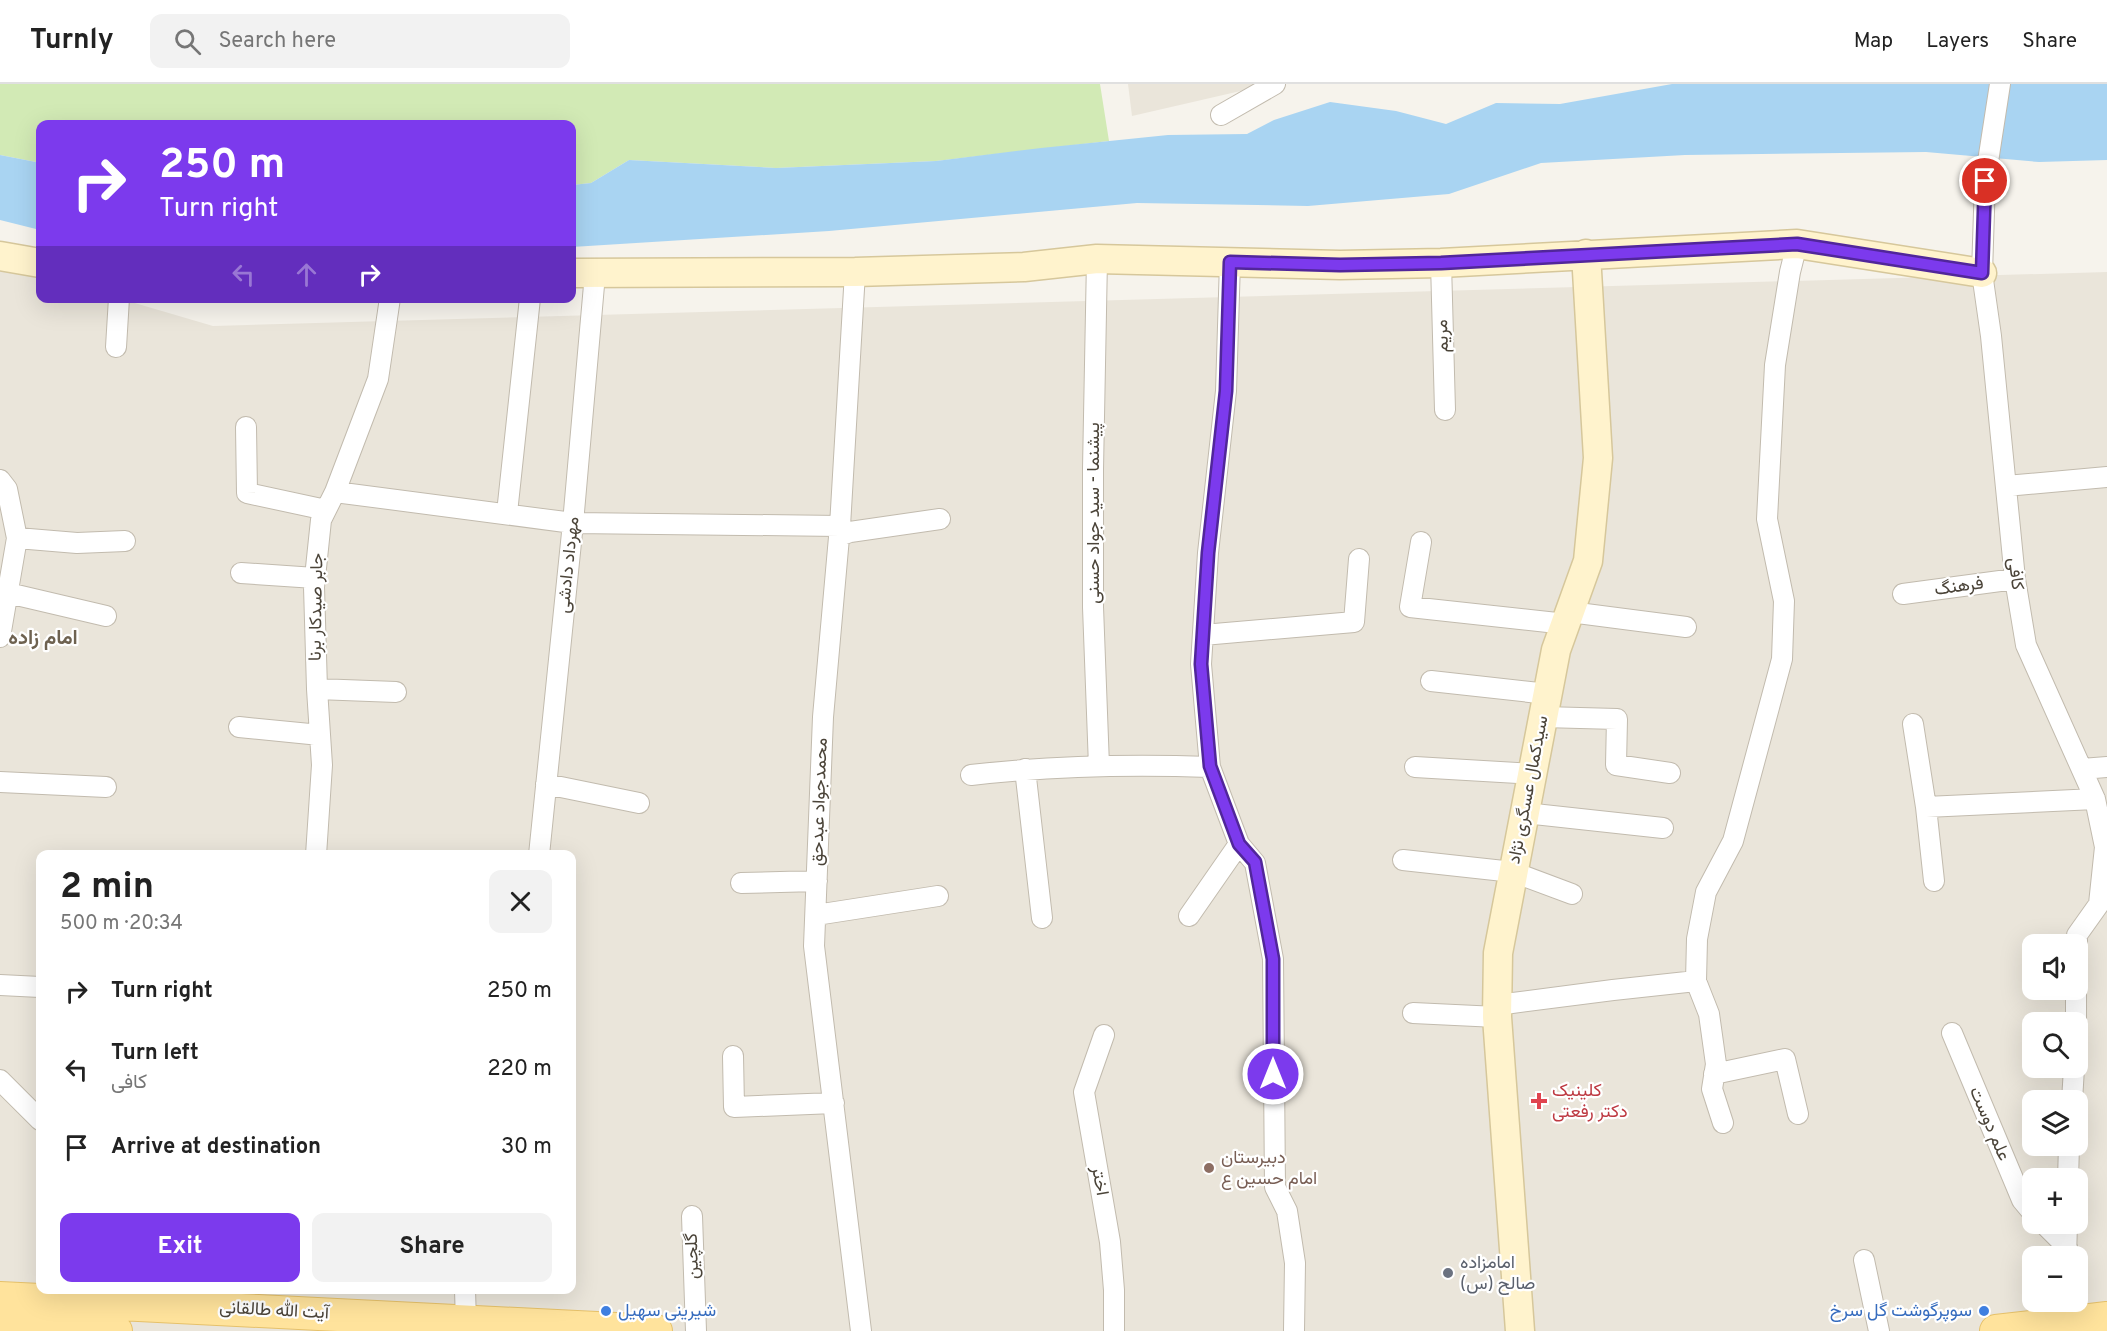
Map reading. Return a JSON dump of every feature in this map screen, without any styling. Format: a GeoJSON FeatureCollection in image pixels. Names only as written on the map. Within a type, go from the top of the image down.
{"type":"FeatureCollection","features":[{"type":"Feature","properties":{"kind":"main road","name":"آیت الله طالقانی"},"geometry":{"type":"LineString","coordinates":[[1,1320],[118,1308],[268,1300],[485,1325],[656,1331]]}},
{"type":"Feature","properties":{"kind":"main road","name":"آیت الله طالقانی"},"geometry":{"type":"LineString","coordinates":[[1,1320],[77,1330],[118,1308]]}},
{"type":"Feature","properties":{"kind":"main road"},"geometry":{"type":"LineString","coordinates":[[1996,1331],[2065,1313],[2107,1318]]}},
{"type":"Feature","properties":{"kind":"street"},"geometry":{"type":"LineString","coordinates":[[1221,116],[1275,84]]}},
{"type":"Feature","properties":{"kind":"street","name":"کافی"},"geometry":{"type":"LineString","coordinates":[[2000,84],[1985,181],[1982,273],[1991,336],[2015,579],[2026,645],[2095,799],[2106,847],[2099,904],[2078,934]]}},
{"type":"Feature","properties":{"kind":"street"},"geometry":{"type":"LineString","coordinates":[[583,274],[855,272],[1024,267],[1097,259],[1340,265],[1441,263],[1797,244],[1982,273]]}},
{"type":"Feature","properties":{"kind":"street"},"geometry":{"type":"LineString","coordinates":[[1723,1124],[1712,1089],[1716,1064],[1709,1014],[1696,981],[1697,939],[1706,892],[1733,841],[1782,659],[1784,601],[1767,519],[1774,365],[1797,244]]}},
{"type":"Feature","properties":{"kind":"street","name":"سیدکمال عسگری نژاد"},"geometry":{"type":"LineString","coordinates":[[1520,1331],[1497,1011],[1498,953],[1556,650],[1588,561],[1598,458],[1586,254]]}},
{"type":"Feature","properties":{"kind":"street"},"geometry":{"type":"LineString","coordinates":[[0,256],[36,261]]}},
{"type":"Feature","properties":{"kind":"street","name":"پیشنما - سید جواد حسنی"},"geometry":{"type":"LineString","coordinates":[[1097,259],[1093,606],[1099,766]]}},
{"type":"Feature","properties":{"kind":"street"},"geometry":{"type":"LineString","coordinates":[[1230,262],[1226,391],[1208,553],[1201,664],[1210,766],[1239,844],[1255,862],[1273,959],[1275,1187],[1287,1211],[1295,1263],[1294,1331]]}},
{"type":"Feature","properties":{"kind":"street","name":"مریم"},"geometry":{"type":"LineString","coordinates":[[1441,263],[1445,410]]}},
{"type":"Feature","properties":{"kind":"street","name":"محمدجواد عبدحق"},"geometry":{"type":"LineString","coordinates":[[855,272],[840,531],[823,717],[814,946],[861,1331]]}},
{"type":"Feature","properties":{"kind":"street","name":"مهرداد دادشی"},"geometry":{"type":"LineString","coordinates":[[539,850],[573,523],[583,274]]}},
{"type":"Feature","properties":{"kind":"street"},"geometry":{"type":"LineString","coordinates":[[116,347],[119,303]]}},
{"type":"Feature","properties":{"kind":"street","name":"جابر صیدکار برنا"},"geometry":{"type":"LineString","coordinates":[[316,850],[322,765],[316,689],[315,578],[321,520],[331,501],[378,378],[389,303]]}},
{"type":"Feature","properties":{"kind":"street"},"geometry":{"type":"LineString","coordinates":[[507,513],[529,303]]}},
{"type":"Feature","properties":{"kind":"street"},"geometry":{"type":"LineString","coordinates":[[246,427],[247,493],[507,513],[573,523],[850,532],[940,519]]}},
{"type":"Feature","properties":{"kind":"street"},"geometry":{"type":"LineString","coordinates":[[2006,486],[2107,477]]}},
{"type":"Feature","properties":{"kind":"street"},"geometry":{"type":"LineString","coordinates":[[0,480],[7,489],[17,538],[0,637]]}},
{"type":"Feature","properties":{"kind":"street"},"geometry":{"type":"LineString","coordinates":[[17,538],[77,543],[124,541]]}},
{"type":"Feature","properties":{"kind":"street"},"geometry":{"type":"LineString","coordinates":[[1421,542],[1410,607],[1686,627]]}},
{"type":"Feature","properties":{"kind":"street"},"geometry":{"type":"LineString","coordinates":[[1203,635],[1354,622],[1359,559]]}},
{"type":"Feature","properties":{"kind":"street"},"geometry":{"type":"LineString","coordinates":[[241,573],[315,578]]}},
{"type":"Feature","properties":{"kind":"street","name":"فرهنگ"},"geometry":{"type":"LineString","coordinates":[[1904,594],[2015,579]]}},
{"type":"Feature","properties":{"kind":"street"},"geometry":{"type":"LineString","coordinates":[[8,593],[106,616]]}},
{"type":"Feature","properties":{"kind":"street"},"geometry":{"type":"LineString","coordinates":[[1431,681],[1617,719],[1616,765],[1670,773]]}},
{"type":"Feature","properties":{"kind":"street"},"geometry":{"type":"LineString","coordinates":[[316,689],[396,692]]}},
{"type":"Feature","properties":{"kind":"street"},"geometry":{"type":"LineString","coordinates":[[1913,724],[1926,807],[1934,881]]}},
{"type":"Feature","properties":{"kind":"street"},"geometry":{"type":"LineString","coordinates":[[239,727],[320,735]]}},
{"type":"Feature","properties":{"kind":"street"},"geometry":{"type":"LineString","coordinates":[[971,775],[1025,769],[1099,766],[1210,766]]}},
{"type":"Feature","properties":{"kind":"street"},"geometry":{"type":"LineString","coordinates":[[1415,767],[1533,774]]}},
{"type":"Feature","properties":{"kind":"street"},"geometry":{"type":"LineString","coordinates":[[2082,769],[2107,767]]}},
{"type":"Feature","properties":{"kind":"street"},"geometry":{"type":"LineString","coordinates":[[1025,769],[1042,918]]}},
{"type":"Feature","properties":{"kind":"street"},"geometry":{"type":"LineString","coordinates":[[0,782],[106,787]]}},
{"type":"Feature","properties":{"kind":"street"},"geometry":{"type":"LineString","coordinates":[[546,784],[639,803]]}},
{"type":"Feature","properties":{"kind":"street"},"geometry":{"type":"LineString","coordinates":[[1926,807],[2095,799]]}},
{"type":"Feature","properties":{"kind":"street"},"geometry":{"type":"LineString","coordinates":[[1525,813],[1663,828]]}},
{"type":"Feature","properties":{"kind":"street"},"geometry":{"type":"LineString","coordinates":[[1189,916],[1239,844]]}},
{"type":"Feature","properties":{"kind":"street"},"geometry":{"type":"LineString","coordinates":[[1403,860],[1514,872],[1572,894]]}},
{"type":"Feature","properties":{"kind":"street"},"geometry":{"type":"LineString","coordinates":[[741,883],[817,880]]}},
{"type":"Feature","properties":{"kind":"street"},"geometry":{"type":"LineString","coordinates":[[816,915],[938,896]]}},
{"type":"Feature","properties":{"kind":"street"},"geometry":{"type":"LineString","coordinates":[[1413,1013],[1497,1011],[1613,990],[1696,981]]}},
{"type":"Feature","properties":{"kind":"street"},"geometry":{"type":"LineString","coordinates":[[0,984],[36,987]]}},
{"type":"Feature","properties":{"kind":"street","name":"علم دوست"},"geometry":{"type":"LineString","coordinates":[[1952,1033],[2022,1200]]}},
{"type":"Feature","properties":{"kind":"street","name":"اختر"},"geometry":{"type":"LineString","coordinates":[[1104,1035],[1084,1092],[1110,1242],[1114,1290],[1114,1331]]}},
{"type":"Feature","properties":{"kind":"street"},"geometry":{"type":"LineString","coordinates":[[733,1056],[734,1107],[834,1103]]}},
{"type":"Feature","properties":{"kind":"street"},"geometry":{"type":"LineString","coordinates":[[1714,1074],[1785,1059],[1798,1114]]}},
{"type":"Feature","properties":{"kind":"street"},"geometry":{"type":"LineString","coordinates":[[0,1080],[36,1116]]}},
{"type":"Feature","properties":{"kind":"street","name":"گلچین"},"geometry":{"type":"LineString","coordinates":[[692,1216],[696,1331]]}},
{"type":"Feature","properties":{"kind":"street"},"geometry":{"type":"LineString","coordinates":[[2052,1234],[2061,1246]]}},
{"type":"Feature","properties":{"kind":"street"},"geometry":{"type":"LineString","coordinates":[[1864,1260],[1879,1331]]}},
{"type":"Feature","properties":{"kind":"street"},"geometry":{"type":"LineString","coordinates":[[467,1294],[485,1325]]}},
{"type":"Feature","properties":{"kind":"shaded area"},"geometry":{"type":"Polygon","coordinates":[[[1128,84],[1271,84],[1132,116],[1128,84]]]}},
{"type":"Feature","properties":{"kind":"shaded area"},"geometry":{"type":"Polygon","coordinates":[[[0,262],[36,273],[36,303],[135,303],[213,326],[2107,272],[2107,1331],[0,1331],[0,262]]]}},
{"type":"Feature","properties":{"kind":"green space"},"geometry":{"type":"Polygon","coordinates":[[[0,84],[1100,84],[1109,141],[936,161],[776,168],[629,160],[591,183],[576,185],[576,120],[36,120],[36,162],[0,155],[0,84]]]}},
{"type":"Feature","properties":{"kind":"water"},"geometry":{"type":"Polygon","coordinates":[[[1672,84],[2107,84],[2107,160],[2039,162],[1926,152],[1685,155],[1541,163],[1449,194],[1308,206],[1137,203],[829,231],[576,247],[576,185],[591,183],[629,160],[776,168],[936,161],[1168,135],[1247,134],[1274,120],[1330,102],[1396,111],[1446,124],[1496,103],[1560,104],[1672,84]]]}},
{"type":"Feature","properties":{"kind":"water"},"geometry":{"type":"Polygon","coordinates":[[[0,155],[36,162],[36,229],[0,220],[0,155]]]}},
{"type":"Feature","properties":{"kind":"place","name":"کلینیک دکتر رفعتی"},"geometry":{"type":"Point","coordinates":[1539,1101]}},
{"type":"Feature","properties":{"kind":"place","name":"دبیرستان امام حسین ع"},"geometry":{"type":"Point","coordinates":[1209,1168]}},
{"type":"Feature","properties":{"kind":"place","name":"امامزاده صالح (س)"},"geometry":{"type":"Point","coordinates":[1448,1273]}},
{"type":"Feature","properties":{"kind":"place","name":"شیرینی سهیل"},"geometry":{"type":"Point","coordinates":[606,1311]}},
{"type":"Feature","properties":{"kind":"place","name":"سوپرگوشت گل سرخ"},"geometry":{"type":"Point","coordinates":[1984,1311]}},
{"type":"Feature","properties":{"kind":"district","name":"امام زاده"},"geometry":{"type":"Point","coordinates":[43,639]}},
{"type":"Feature","properties":{"kind":"route"},"geometry":{"type":"LineString","coordinates":[[1273,1074],[1273,959],[1255,862],[1239,844],[1210,766],[1201,664],[1208,553],[1226,391],[1230,262],[1340,265],[1441,263],[1797,244],[1982,273],[1985,181]]}}]}
